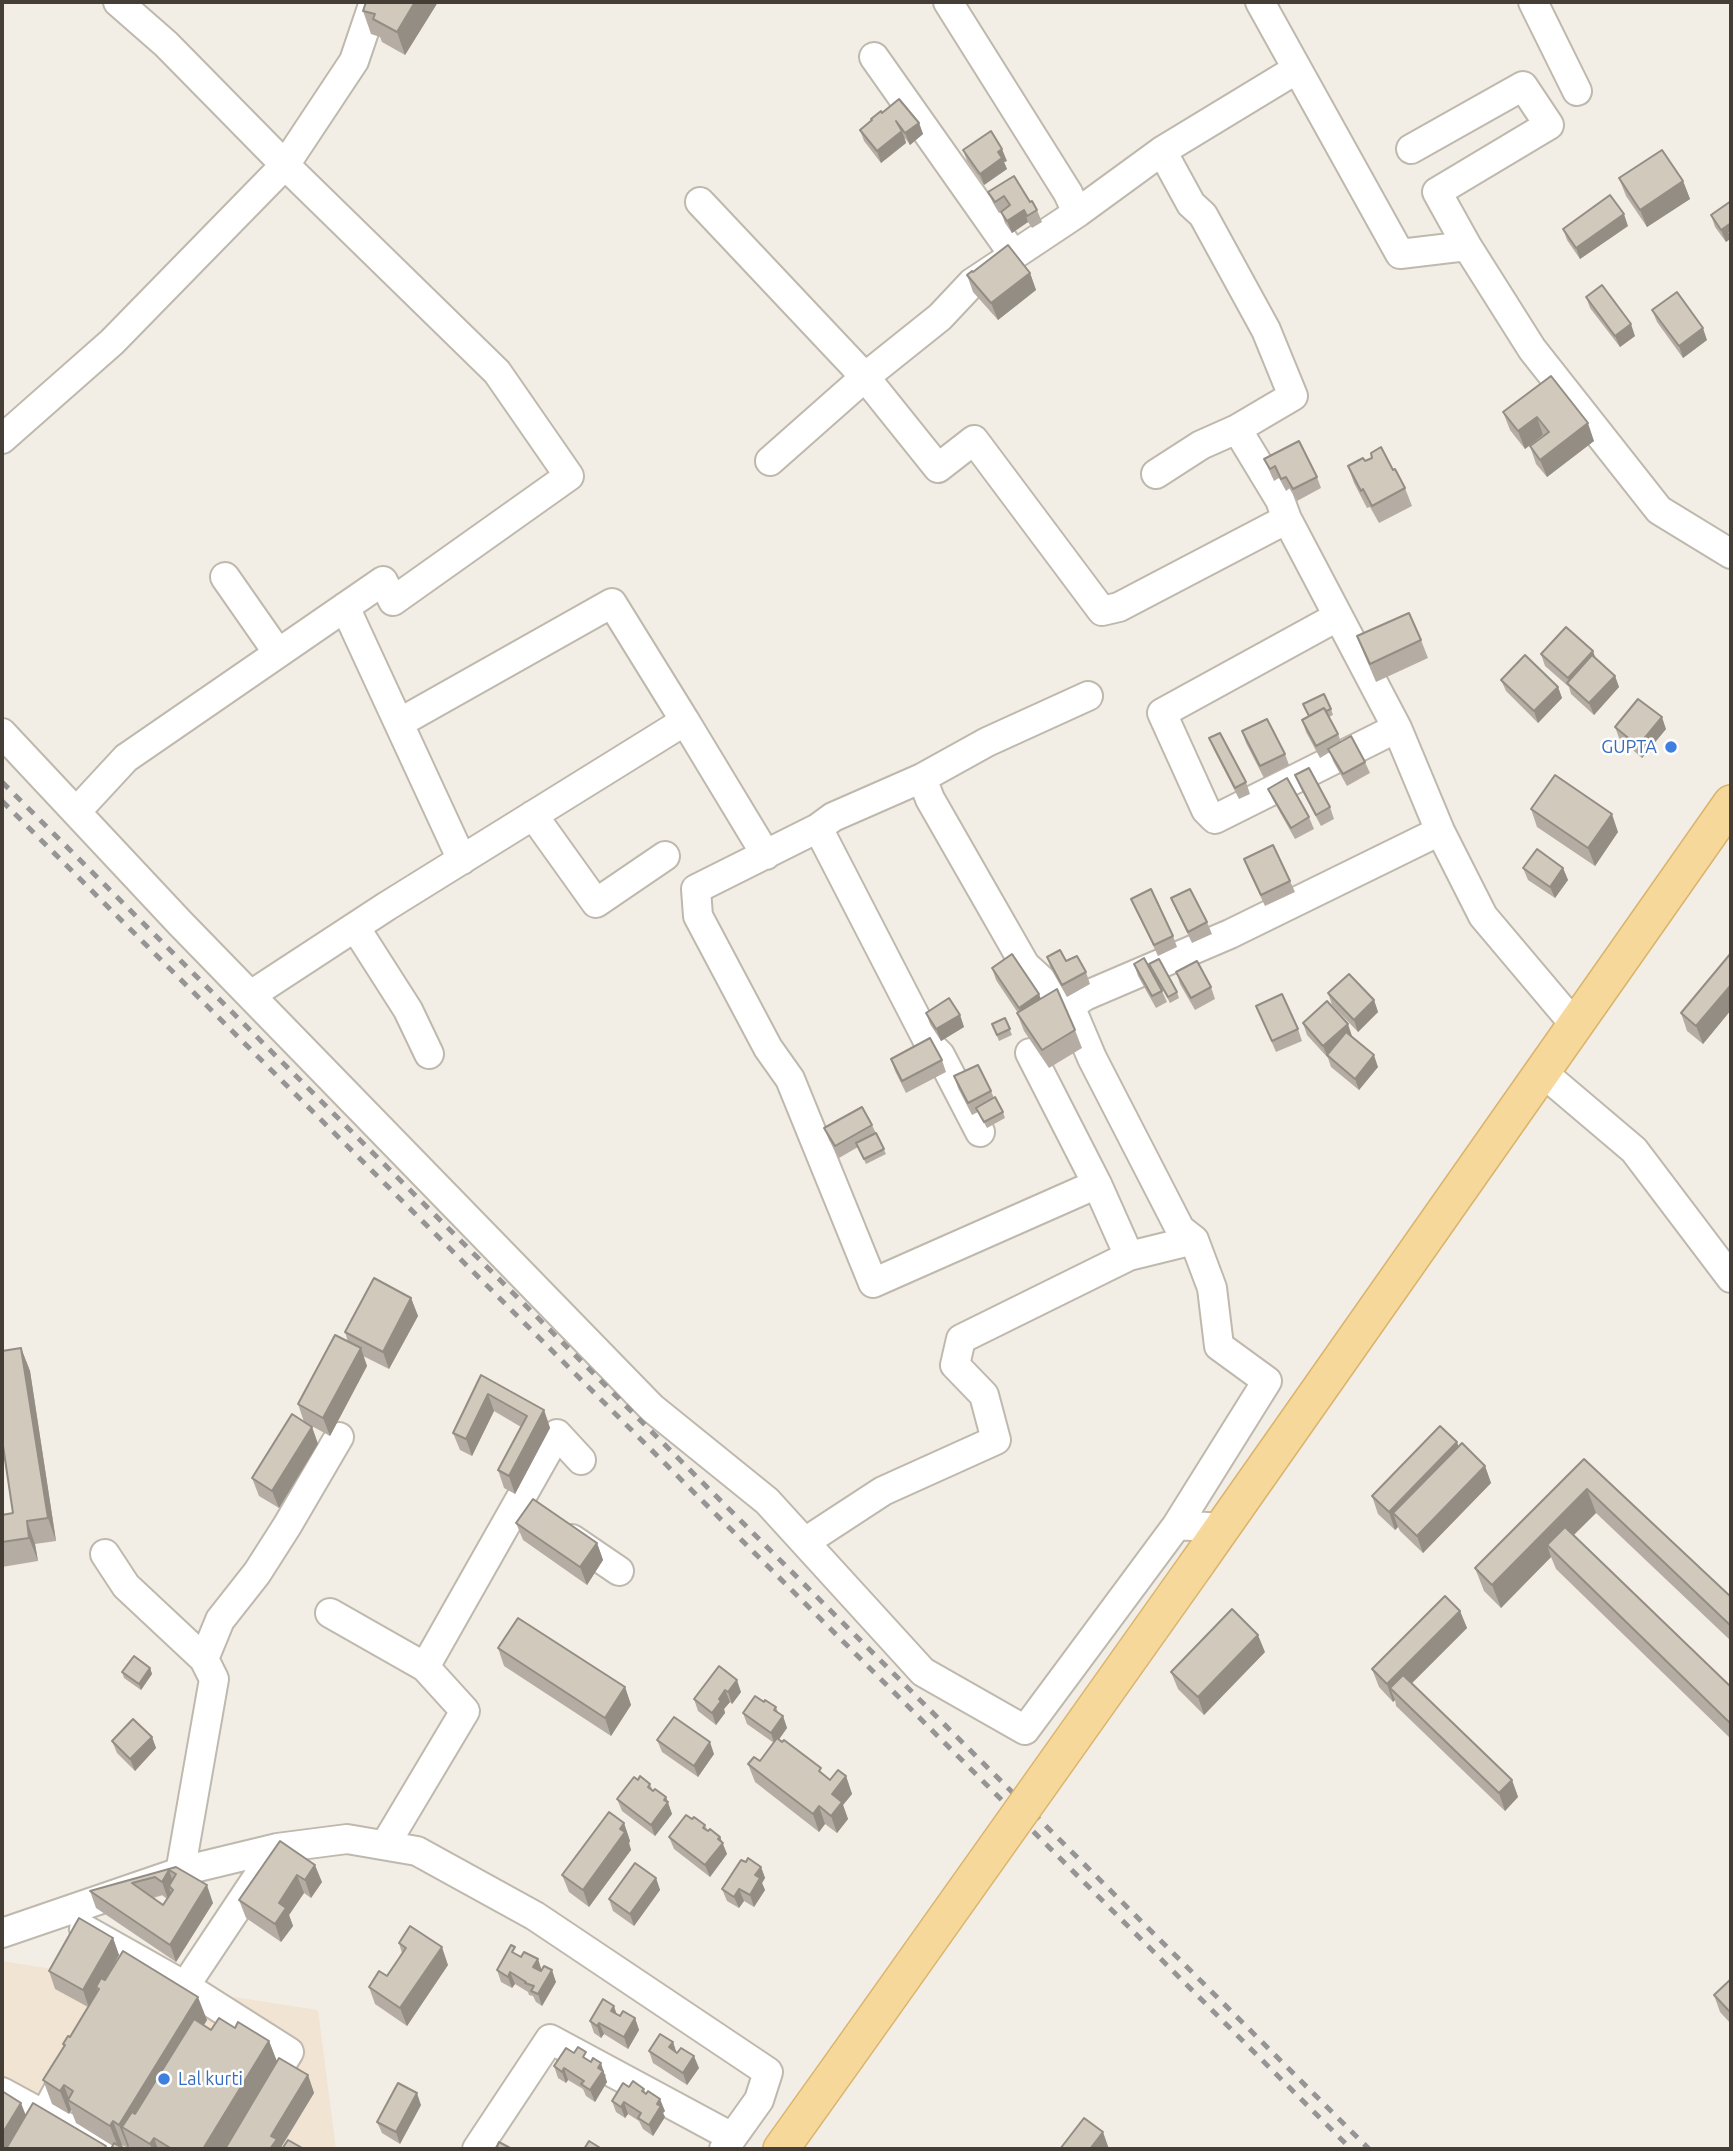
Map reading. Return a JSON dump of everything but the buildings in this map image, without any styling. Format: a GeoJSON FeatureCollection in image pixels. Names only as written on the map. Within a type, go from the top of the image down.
{"type":"FeatureCollection","features":[{"type":"Feature","properties":{"kind":"main road"},"geometry":{"type":"LineString","coordinates":[[781,2149],[1196,1565],[1731,803]]}},
{"type":"Feature","properties":{"kind":"street"},"geometry":{"type":"LineString","coordinates":[[76,812],[126,758],[383,580],[393,601],[569,476],[497,372],[285,165],[166,44],[118,2]]}},
{"type":"Feature","properties":{"kind":"street"},"geometry":{"type":"LineString","coordinates":[[948,2],[1068,193],[1077,213]]}},
{"type":"Feature","properties":{"kind":"street"},"geometry":{"type":"LineString","coordinates":[[1260,2],[1400,254],[1467,246]]}},
{"type":"Feature","properties":{"kind":"street"},"geometry":{"type":"LineString","coordinates":[[1533,2],[1577,91]]}},
{"type":"Feature","properties":{"kind":"street"},"geometry":{"type":"LineString","coordinates":[[2,439],[112,342],[285,165],[354,61],[364,6]]}},
{"type":"Feature","properties":{"kind":"street"},"geometry":{"type":"LineString","coordinates":[[874,57],[1013,254]]}},
{"type":"Feature","properties":{"kind":"street"},"geometry":{"type":"LineString","coordinates":[[770,461],[865,377],[940,317],[972,283],[1162,152],[1297,69]]}},
{"type":"Feature","properties":{"kind":"street"},"geometry":{"type":"LineString","coordinates":[[1411,149],[1523,86],[1549,125],[1437,192],[1467,246],[1532,349],[1659,510],[1731,554]]}},
{"type":"Feature","properties":{"kind":"street"},"geometry":{"type":"LineString","coordinates":[[1156,474],[1201,445],[1237,429],[1293,396],[1266,330],[1203,215],[1191,204],[1162,152]]}},
{"type":"Feature","properties":{"kind":"street"},"geometry":{"type":"LineString","coordinates":[[700,202],[865,377],[939,468],[974,440],[1102,611],[1119,607],[1287,519]]}},
{"type":"Feature","properties":{"kind":"street"},"geometry":{"type":"LineString","coordinates":[[1237,429],[1280,500],[1337,617],[1397,728],[1440,831],[1483,916],[1575,1025]]}},
{"type":"Feature","properties":{"kind":"street"},"geometry":{"type":"LineString","coordinates":[[225,577],[278,653]]}},
{"type":"Feature","properties":{"kind":"street"},"geometry":{"type":"LineString","coordinates":[[399,723],[612,603],[766,855]]}},
{"type":"Feature","properties":{"kind":"street"},"geometry":{"type":"LineString","coordinates":[[345,607],[462,860]]}},
{"type":"Feature","properties":{"kind":"street"},"geometry":{"type":"LineString","coordinates":[[1337,617],[1162,713],[1206,810],[1215,819],[1397,728]]}},
{"type":"Feature","properties":{"kind":"street"},"geometry":{"type":"LineString","coordinates":[[1088,696],[987,742],[922,778],[833,817],[818,828],[696,889],[698,916],[768,1048],[790,1079],[873,1283],[1097,1184]]}},
{"type":"Feature","properties":{"kind":"street"},"geometry":{"type":"LineString","coordinates":[[251,995],[355,926],[685,721]]}},
{"type":"Feature","properties":{"kind":"street"},"geometry":{"type":"LineString","coordinates":[[2,733],[251,995],[652,1408],[767,1501],[923,1672],[1025,1730],[1177,1525],[1267,1381],[1219,1346],[1212,1288],[1194,1240],[1180,1229],[1092,1058],[1070,1006],[1025,965],[930,799],[922,778]]}},
{"type":"Feature","properties":{"kind":"street"},"geometry":{"type":"LineString","coordinates":[[533,815],[596,903],[666,856]]}},
{"type":"Feature","properties":{"kind":"street"},"geometry":{"type":"LineString","coordinates":[[818,828],[930,1045],[940,1055],[980,1132]]}},
{"type":"Feature","properties":{"kind":"street"},"geometry":{"type":"LineString","coordinates":[[1070,1006],[1084,996],[1230,934],[1440,831]]}},
{"type":"Feature","properties":{"kind":"street"},"geometry":{"type":"LineString","coordinates":[[355,926],[408,1010],[429,1054]]}},
{"type":"Feature","properties":{"kind":"street"},"geometry":{"type":"LineString","coordinates":[[1030,1053],[1097,1184],[1129,1256]]}},
{"type":"Feature","properties":{"kind":"street"},"geometry":{"type":"LineString","coordinates":[[1542,1072],[1634,1150],[1731,1278]]}},
{"type":"Feature","properties":{"kind":"street"},"geometry":{"type":"LineString","coordinates":[[805,1542],[883,1491],[996,1440],[984,1395],[955,1365],[961,1339],[1129,1256],[1194,1240]]}},
{"type":"Feature","properties":{"kind":"street"},"geometry":{"type":"LineString","coordinates":[[425,1667],[537,1514],[557,1434],[581,1460]]}},
{"type":"Feature","properties":{"kind":"street"},"geometry":{"type":"LineString","coordinates":[[204,1660],[220,1620],[257,1573],[339,1437]]}},
{"type":"Feature","properties":{"kind":"street"},"geometry":{"type":"LineString","coordinates":[[537,1514],[619,1571]]}},
{"type":"Feature","properties":{"kind":"street"},"geometry":{"type":"LineString","coordinates":[[1177,1525],[1222,1528]]}},
{"type":"Feature","properties":{"kind":"street"},"geometry":{"type":"LineString","coordinates":[[105,1554],[126,1587],[204,1660],[214,1679],[180,1873]]}},
{"type":"Feature","properties":{"kind":"street"},"geometry":{"type":"LineString","coordinates":[[330,1613],[425,1667],[466,1711],[385,1846]]}},
{"type":"Feature","properties":{"kind":"street"},"geometry":{"type":"LineString","coordinates":[[2,1933],[180,1873],[277,1848],[347,1839],[417,1851],[536,1916],[768,2072],[759,2100],[728,2143],[550,2039],[477,2149]]}},
{"type":"Feature","properties":{"kind":"street"},"geometry":{"type":"LineString","coordinates":[[185,1986],[277,1848]]}},
{"type":"Feature","properties":{"kind":"street"},"geometry":{"type":"LineString","coordinates":[[57,1914],[125,1967],[185,1986],[289,2052],[229,2149]]}},
{"type":"Feature","properties":{"kind":"street"},"geometry":{"type":"LineString","coordinates":[[205,2031],[220,2007]]}},
{"type":"Feature","properties":{"kind":"street"},"geometry":{"type":"LineString","coordinates":[[23,2149],[81,2048]]}},
{"type":"Feature","properties":{"kind":"street"},"geometry":{"type":"LineString","coordinates":[[2,2092],[107,2149]]}},
{"type":"Feature","properties":{"kind":"shaded area","name":"Lal kurti"},"geometry":{"type":"Polygon","coordinates":[[[2,1961],[318,2010],[336,2149],[2,2149],[2,1961]]]}},
{"type":"Feature","properties":{"kind":"railway"},"geometry":{"type":"LineString","coordinates":[[2,782],[1369,2149]]}},
{"type":"Feature","properties":{"kind":"railway"},"geometry":{"type":"LineString","coordinates":[[2,801],[1351,2149]]}},
{"type":"Feature","properties":{"kind":"place","name":"GUPTA"},"geometry":{"type":"Point","coordinates":[1671,747]}},
{"type":"Feature","properties":{"kind":"place","name":"Lal kurti"},"geometry":{"type":"Point","coordinates":[164,2079]}}]}
